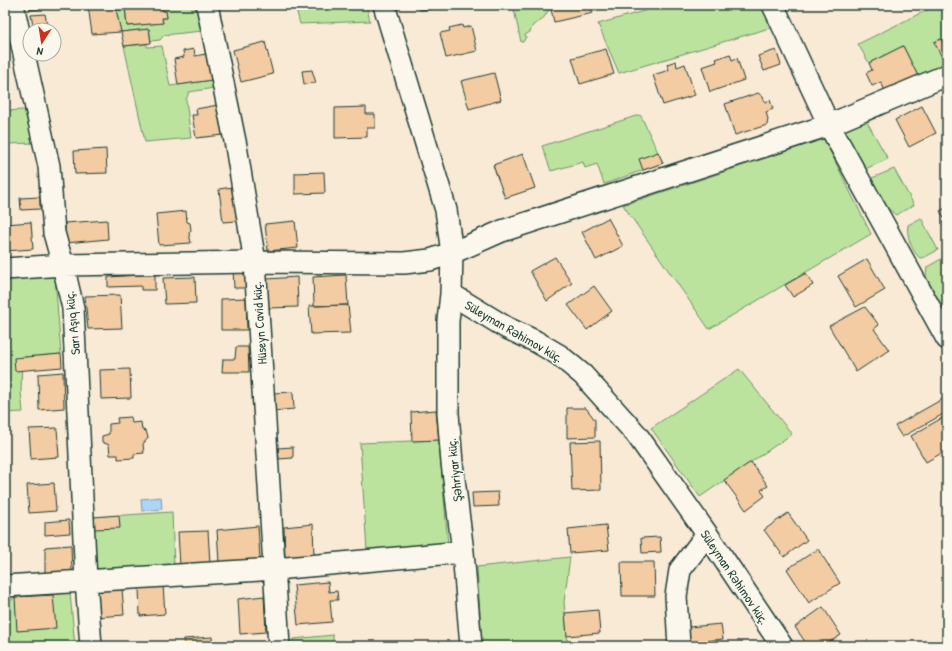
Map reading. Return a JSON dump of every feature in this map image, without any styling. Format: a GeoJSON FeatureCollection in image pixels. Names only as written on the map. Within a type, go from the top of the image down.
{"type":"FeatureCollection","features":[{"type":"Feature","properties":{"kind":"street","name":"Sarı Aşıq küç."},"geometry":{"type":"LineString","coordinates":[[13,5],[49,166],[54,233],[73,308],[86,581],[91,646]]}},
{"type":"Feature","properties":{"kind":"street","name":"Hüseyn Cavid küç."},"geometry":{"type":"LineString","coordinates":[[207,5],[236,146],[255,262],[279,646]]}},
{"type":"Feature","properties":{"kind":"street","name":"Süleyman Rəhimov küç."},"geometry":{"type":"LineString","coordinates":[[384,5],[394,33],[446,210],[452,253],[451,294],[507,328],[559,355],[582,375],[637,435],[707,534],[782,646]]}},
{"type":"Feature","properties":{"kind":"street"},"geometry":{"type":"LineString","coordinates":[[773,5],[828,125],[947,339]]}},
{"type":"Feature","properties":{"kind":"street"},"geometry":{"type":"LineString","coordinates":[[5,269],[63,265],[255,262],[404,263],[430,260],[452,253],[502,231],[828,125],[947,75]]}},
{"type":"Feature","properties":{"kind":"street","name":"Şəhriyar küç."},"geometry":{"type":"LineString","coordinates":[[451,294],[448,343],[448,413],[452,463],[463,552],[471,646]]}},
{"type":"Feature","properties":{"kind":"street"},"geometry":{"type":"LineString","coordinates":[[679,646],[676,596],[680,570],[707,534]]}},
{"type":"Feature","properties":{"kind":"street"},"geometry":{"type":"LineString","coordinates":[[5,586],[275,569],[463,552]]}},
{"type":"Feature","properties":{"kind":"green space"},"geometry":{"type":"Polygon","coordinates":[[[160,5],[196,5],[202,31],[164,35],[160,40],[151,41],[149,29],[121,32],[116,11],[125,10],[127,26],[163,23],[162,18],[167,18],[166,11],[163,11],[162,8],[160,8],[160,5]]]}},
{"type":"Feature","properties":{"kind":"green space"},"geometry":{"type":"Polygon","coordinates":[[[295,5],[366,5],[370,21],[300,24],[295,5]]]}},
{"type":"Feature","properties":{"kind":"green space"},"geometry":{"type":"Polygon","coordinates":[[[513,5],[550,5],[551,7],[542,20],[533,25],[530,32],[525,35],[526,37],[523,42],[521,42],[513,5]]]}},
{"type":"Feature","properties":{"kind":"green space"},"geometry":{"type":"Polygon","coordinates":[[[665,5],[762,5],[773,27],[619,73],[598,24],[665,5]]]}},
{"type":"Feature","properties":{"kind":"green space"},"geometry":{"type":"Polygon","coordinates":[[[937,5],[947,5],[947,65],[919,78],[903,46],[869,63],[858,44],[937,5]]]}},
{"type":"Feature","properties":{"kind":"green space"},"geometry":{"type":"Polygon","coordinates":[[[147,44],[147,47],[162,46],[170,86],[212,80],[214,88],[189,92],[186,100],[191,138],[145,142],[124,46],[147,44]]]}},
{"type":"Feature","properties":{"kind":"green space"},"geometry":{"type":"Polygon","coordinates":[[[894,104],[905,104],[867,122],[888,159],[865,169],[848,155],[839,129],[894,104]]]}},
{"type":"Feature","properties":{"kind":"green space"},"geometry":{"type":"Polygon","coordinates":[[[24,110],[34,143],[5,144],[5,111],[24,110]]]}},
{"type":"Feature","properties":{"kind":"green space"},"geometry":{"type":"Polygon","coordinates":[[[639,115],[641,116],[663,163],[604,184],[597,164],[585,168],[583,162],[551,171],[542,146],[639,115]]]}},
{"type":"Feature","properties":{"kind":"green space"},"geometry":{"type":"Polygon","coordinates":[[[824,139],[871,234],[709,329],[623,205],[824,139]]]}},
{"type":"Feature","properties":{"kind":"green space"},"geometry":{"type":"Polygon","coordinates":[[[894,169],[914,205],[896,215],[886,207],[868,184],[872,178],[894,169]]]}},
{"type":"Feature","properties":{"kind":"green space"},"geometry":{"type":"Polygon","coordinates":[[[921,218],[938,250],[920,258],[912,248],[909,238],[908,225],[921,218]]]}},
{"type":"Feature","properties":{"kind":"green space"},"geometry":{"type":"Polygon","coordinates":[[[943,258],[947,266],[947,317],[926,277],[927,267],[943,258]]]}},
{"type":"Feature","properties":{"kind":"green space"},"geometry":{"type":"Polygon","coordinates":[[[55,277],[61,354],[22,357],[21,392],[23,412],[5,413],[5,279],[55,277]]]}},
{"type":"Feature","properties":{"kind":"green space"},"geometry":{"type":"Polygon","coordinates":[[[739,369],[792,434],[700,497],[651,428],[739,369]]]}},
{"type":"Feature","properties":{"kind":"green space"},"geometry":{"type":"Polygon","coordinates":[[[439,440],[448,545],[367,551],[360,443],[439,440]]]}},
{"type":"Feature","properties":{"kind":"green space"},"geometry":{"type":"Polygon","coordinates":[[[172,512],[174,567],[94,573],[94,517],[172,512]]]}},
{"type":"Feature","properties":{"kind":"green space"},"geometry":{"type":"Polygon","coordinates":[[[570,557],[564,602],[568,646],[482,646],[477,567],[570,557]]]}},
{"type":"Feature","properties":{"kind":"green space"},"geometry":{"type":"Polygon","coordinates":[[[70,593],[75,646],[5,646],[5,605],[15,597],[70,593]]]}},
{"type":"Feature","properties":{"kind":"green space"},"geometry":{"type":"Polygon","coordinates":[[[333,635],[333,646],[293,646],[293,639],[333,635]]]}},
{"type":"Feature","properties":{"kind":"water"},"geometry":{"type":"Polygon","coordinates":[[[161,497],[162,509],[142,511],[141,499],[161,497]]]}},
{"type":"Feature","properties":{"kind":"building"},"geometry":{"type":"Polygon","coordinates":[[[29,5],[60,5],[60,7],[30,10],[29,5]]]}},
{"type":"Feature","properties":{"kind":"building"},"geometry":{"type":"Polygon","coordinates":[[[88,5],[115,5],[121,32],[92,34],[88,5]]]}},
{"type":"Feature","properties":{"kind":"building"},"geometry":{"type":"Polygon","coordinates":[[[125,5],[155,5],[156,9],[162,8],[163,11],[166,11],[167,18],[162,18],[163,23],[127,26],[125,5]]]}},
{"type":"Feature","properties":{"kind":"building"},"geometry":{"type":"Polygon","coordinates":[[[418,5],[431,5],[431,9],[420,10],[418,5]]]}},
{"type":"Feature","properties":{"kind":"building"},"geometry":{"type":"Polygon","coordinates":[[[550,5],[589,5],[593,13],[554,22],[550,5]]]}},
{"type":"Feature","properties":{"kind":"building"},"geometry":{"type":"Polygon","coordinates":[[[45,14],[46,22],[32,22],[31,15],[45,14]]]}},
{"type":"Feature","properties":{"kind":"building"},"geometry":{"type":"Polygon","coordinates":[[[462,25],[463,28],[471,26],[477,51],[446,58],[440,33],[450,31],[449,28],[462,25]]]}},
{"type":"Feature","properties":{"kind":"building"},"geometry":{"type":"Polygon","coordinates":[[[149,29],[151,43],[124,46],[121,32],[149,29]]]}},
{"type":"Feature","properties":{"kind":"building"},"geometry":{"type":"Polygon","coordinates":[[[941,39],[947,51],[947,62],[945,63],[934,42],[941,39]]]}},
{"type":"Feature","properties":{"kind":"building"},"geometry":{"type":"Polygon","coordinates":[[[265,42],[273,74],[241,82],[233,50],[265,42]]]}},
{"type":"Feature","properties":{"kind":"building"},"geometry":{"type":"Polygon","coordinates":[[[903,46],[919,78],[886,93],[881,82],[872,86],[866,73],[872,70],[869,63],[903,46]]]}},
{"type":"Feature","properties":{"kind":"building"},"geometry":{"type":"Polygon","coordinates":[[[194,49],[195,56],[206,54],[212,80],[178,85],[174,59],[184,57],[183,51],[194,49]]]}},
{"type":"Feature","properties":{"kind":"building"},"geometry":{"type":"Polygon","coordinates":[[[606,49],[614,74],[580,84],[572,58],[606,49]]]}},
{"type":"Feature","properties":{"kind":"building"},"geometry":{"type":"Polygon","coordinates":[[[776,50],[781,65],[764,71],[758,56],[776,50]]]}},
{"type":"Feature","properties":{"kind":"building"},"geometry":{"type":"Polygon","coordinates":[[[730,54],[732,60],[737,58],[744,80],[710,92],[702,67],[717,62],[716,59],[730,54]]]}},
{"type":"Feature","properties":{"kind":"building"},"geometry":{"type":"Polygon","coordinates":[[[676,61],[677,67],[685,64],[695,95],[663,105],[653,75],[669,70],[667,64],[676,61]]]}},
{"type":"Feature","properties":{"kind":"building"},"geometry":{"type":"Polygon","coordinates":[[[312,70],[316,83],[304,84],[302,71],[312,70]]]}},
{"type":"Feature","properties":{"kind":"building"},"geometry":{"type":"Polygon","coordinates":[[[494,73],[501,100],[469,109],[461,81],[494,73]]]}},
{"type":"Feature","properties":{"kind":"building"},"geometry":{"type":"Polygon","coordinates":[[[758,93],[763,97],[765,102],[770,100],[773,109],[766,112],[768,119],[767,125],[735,135],[725,104],[758,93]]]}},
{"type":"Feature","properties":{"kind":"building"},"geometry":{"type":"Polygon","coordinates":[[[218,105],[223,135],[196,138],[192,115],[197,115],[196,109],[218,105]]]}},
{"type":"Feature","properties":{"kind":"building"},"geometry":{"type":"Polygon","coordinates":[[[922,106],[936,133],[909,147],[895,120],[922,106]]]}},
{"type":"Feature","properties":{"kind":"building"},"geometry":{"type":"Polygon","coordinates":[[[366,107],[366,114],[375,114],[375,128],[367,128],[367,137],[335,138],[335,108],[366,107]]]}},
{"type":"Feature","properties":{"kind":"building"},"geometry":{"type":"Polygon","coordinates":[[[106,149],[107,173],[75,174],[74,151],[106,149]]]}},
{"type":"Feature","properties":{"kind":"building"},"geometry":{"type":"Polygon","coordinates":[[[658,152],[663,163],[643,170],[639,159],[658,152]]]}},
{"type":"Feature","properties":{"kind":"building"},"geometry":{"type":"Polygon","coordinates":[[[523,154],[535,188],[505,198],[493,165],[523,154]]]}},
{"type":"Feature","properties":{"kind":"building"},"geometry":{"type":"Polygon","coordinates":[[[324,172],[325,193],[295,194],[295,173],[324,172]]]}},
{"type":"Feature","properties":{"kind":"building"},"geometry":{"type":"Polygon","coordinates":[[[232,187],[237,221],[223,222],[219,189],[232,187]]]}},
{"type":"Feature","properties":{"kind":"building"},"geometry":{"type":"Polygon","coordinates":[[[40,197],[40,209],[21,210],[20,198],[40,197]]]}},
{"type":"Feature","properties":{"kind":"building"},"geometry":{"type":"Polygon","coordinates":[[[947,207],[947,224],[940,211],[947,207]]]}},
{"type":"Feature","properties":{"kind":"building"},"geometry":{"type":"Polygon","coordinates":[[[186,211],[187,222],[190,223],[191,230],[189,233],[191,243],[159,245],[156,214],[186,211]]]}},
{"type":"Feature","properties":{"kind":"building"},"geometry":{"type":"Polygon","coordinates":[[[608,218],[623,246],[596,260],[582,232],[608,218]]]}},
{"type":"Feature","properties":{"kind":"building"},"geometry":{"type":"Polygon","coordinates":[[[107,220],[108,239],[66,243],[65,223],[107,220]]]}},
{"type":"Feature","properties":{"kind":"building"},"geometry":{"type":"Polygon","coordinates":[[[295,221],[298,248],[268,251],[265,224],[295,221]]]}},
{"type":"Feature","properties":{"kind":"building"},"geometry":{"type":"Polygon","coordinates":[[[31,222],[33,249],[5,251],[5,224],[31,222]]]}},
{"type":"Feature","properties":{"kind":"building"},"geometry":{"type":"Polygon","coordinates":[[[555,257],[572,283],[547,301],[530,271],[555,257]]]}},
{"type":"Feature","properties":{"kind":"building"},"geometry":{"type":"Polygon","coordinates":[[[867,259],[885,290],[856,307],[838,276],[867,259]]]}},
{"type":"Feature","properties":{"kind":"building"},"geometry":{"type":"Polygon","coordinates":[[[245,269],[246,288],[234,288],[233,270],[245,269]]]}},
{"type":"Feature","properties":{"kind":"building"},"geometry":{"type":"Polygon","coordinates":[[[806,273],[813,285],[793,297],[785,285],[806,273]]]}},
{"type":"Feature","properties":{"kind":"building"},"geometry":{"type":"Polygon","coordinates":[[[155,274],[155,290],[141,290],[141,286],[108,287],[108,277],[155,274]]]}},
{"type":"Feature","properties":{"kind":"building"},"geometry":{"type":"Polygon","coordinates":[[[346,275],[348,305],[314,306],[313,277],[346,275]]]}},
{"type":"Feature","properties":{"kind":"building"},"geometry":{"type":"Polygon","coordinates":[[[195,277],[196,303],[165,304],[163,278],[195,277]]]}},
{"type":"Feature","properties":{"kind":"building"},"geometry":{"type":"Polygon","coordinates":[[[297,277],[298,307],[268,308],[267,279],[297,277]]]}},
{"type":"Feature","properties":{"kind":"building"},"geometry":{"type":"Polygon","coordinates":[[[594,286],[612,311],[587,330],[568,305],[594,286]]]}},
{"type":"Feature","properties":{"kind":"building"},"geometry":{"type":"Polygon","coordinates":[[[120,295],[122,328],[88,329],[85,296],[120,295]]]}},
{"type":"Feature","properties":{"kind":"building"},"geometry":{"type":"Polygon","coordinates":[[[246,298],[247,330],[221,330],[221,299],[246,298]]]}},
{"type":"Feature","properties":{"kind":"building"},"geometry":{"type":"Polygon","coordinates":[[[348,305],[351,333],[311,334],[309,306],[348,305]]]}},
{"type":"Feature","properties":{"kind":"building"},"geometry":{"type":"Polygon","coordinates":[[[865,307],[879,325],[874,329],[889,350],[856,372],[829,326],[865,307]]]}},
{"type":"Feature","properties":{"kind":"building"},"geometry":{"type":"Polygon","coordinates":[[[236,347],[248,347],[249,372],[222,372],[223,359],[235,359],[236,347]]]}},
{"type":"Feature","properties":{"kind":"building"},"geometry":{"type":"Polygon","coordinates":[[[61,354],[62,367],[15,371],[14,358],[61,354]]]}},
{"type":"Feature","properties":{"kind":"building"},"geometry":{"type":"Polygon","coordinates":[[[130,369],[131,398],[101,399],[100,370],[130,369]]]}},
{"type":"Feature","properties":{"kind":"building"},"geometry":{"type":"Polygon","coordinates":[[[63,372],[64,408],[39,410],[38,374],[63,372]]]}},
{"type":"Feature","properties":{"kind":"building"},"geometry":{"type":"Polygon","coordinates":[[[293,392],[294,409],[274,411],[273,393],[293,392]]]}},
{"type":"Feature","properties":{"kind":"building"},"geometry":{"type":"Polygon","coordinates":[[[946,397],[947,412],[902,437],[895,426],[946,397]]]}},
{"type":"Feature","properties":{"kind":"building"},"geometry":{"type":"Polygon","coordinates":[[[567,408],[586,408],[595,420],[595,437],[567,438],[567,408]]]}},
{"type":"Feature","properties":{"kind":"building"},"geometry":{"type":"Polygon","coordinates":[[[436,410],[439,440],[412,441],[411,412],[436,410]]]}},
{"type":"Feature","properties":{"kind":"building"},"geometry":{"type":"Polygon","coordinates":[[[131,417],[132,423],[141,422],[142,430],[146,431],[148,438],[143,444],[144,453],[134,454],[134,458],[118,459],[118,455],[110,455],[109,445],[102,442],[102,436],[109,434],[109,424],[118,423],[117,418],[131,417]]]}},
{"type":"Feature","properties":{"kind":"building"},"geometry":{"type":"Polygon","coordinates":[[[942,418],[947,427],[947,450],[926,462],[911,436],[942,418]]]}},
{"type":"Feature","properties":{"kind":"building"},"geometry":{"type":"Polygon","coordinates":[[[57,428],[59,457],[31,459],[29,429],[57,428]]]}},
{"type":"Feature","properties":{"kind":"building"},"geometry":{"type":"Polygon","coordinates":[[[600,441],[601,490],[572,491],[570,442],[600,441]]]}},
{"type":"Feature","properties":{"kind":"building"},"geometry":{"type":"Polygon","coordinates":[[[293,447],[293,458],[279,459],[278,448],[293,447]]]}},
{"type":"Feature","properties":{"kind":"building"},"geometry":{"type":"Polygon","coordinates":[[[751,462],[768,486],[761,490],[765,496],[746,510],[724,480],[751,462]]]}},
{"type":"Feature","properties":{"kind":"building"},"geometry":{"type":"Polygon","coordinates":[[[54,483],[56,511],[29,513],[27,485],[54,483]]]}},
{"type":"Feature","properties":{"kind":"building"},"geometry":{"type":"Polygon","coordinates":[[[498,492],[499,506],[473,507],[472,493],[498,492]]]}},
{"type":"Feature","properties":{"kind":"building"},"geometry":{"type":"Polygon","coordinates":[[[788,513],[807,540],[784,557],[764,530],[788,513]]]}},
{"type":"Feature","properties":{"kind":"building"},"geometry":{"type":"Polygon","coordinates":[[[119,515],[120,528],[94,529],[94,517],[119,515]]]}},
{"type":"Feature","properties":{"kind":"building"},"geometry":{"type":"Polygon","coordinates":[[[69,520],[70,533],[45,535],[45,522],[69,520]]]}},
{"type":"Feature","properties":{"kind":"building"},"geometry":{"type":"Polygon","coordinates":[[[313,524],[314,556],[285,558],[284,527],[313,524]]]}},
{"type":"Feature","properties":{"kind":"building"},"geometry":{"type":"Polygon","coordinates":[[[606,525],[609,550],[570,553],[568,529],[606,525]]]}},
{"type":"Feature","properties":{"kind":"building"},"geometry":{"type":"Polygon","coordinates":[[[258,526],[260,559],[219,563],[217,530],[258,526]]]}},
{"type":"Feature","properties":{"kind":"building"},"geometry":{"type":"Polygon","coordinates":[[[208,531],[210,564],[180,566],[178,532],[208,531]]]}},
{"type":"Feature","properties":{"kind":"building"},"geometry":{"type":"Polygon","coordinates":[[[660,537],[661,552],[642,553],[641,538],[660,537]]]}},
{"type":"Feature","properties":{"kind":"building"},"geometry":{"type":"Polygon","coordinates":[[[71,545],[72,574],[45,576],[45,547],[71,545]]]}},
{"type":"Feature","properties":{"kind":"building"},"geometry":{"type":"Polygon","coordinates":[[[818,549],[840,583],[809,603],[787,569],[818,549]]]}},
{"type":"Feature","properties":{"kind":"building"},"geometry":{"type":"Polygon","coordinates":[[[621,562],[654,562],[655,596],[622,596],[621,562]]]}},
{"type":"Feature","properties":{"kind":"building"},"geometry":{"type":"Polygon","coordinates":[[[328,582],[329,592],[337,591],[338,600],[330,600],[332,622],[298,625],[294,585],[328,582]]]}},
{"type":"Feature","properties":{"kind":"building"},"geometry":{"type":"Polygon","coordinates":[[[163,585],[165,614],[140,616],[139,587],[163,585]]]}},
{"type":"Feature","properties":{"kind":"building"},"geometry":{"type":"Polygon","coordinates":[[[122,588],[124,615],[97,617],[95,590],[122,588]]]}},
{"type":"Feature","properties":{"kind":"building"},"geometry":{"type":"Polygon","coordinates":[[[53,595],[56,628],[17,631],[15,597],[53,595]]]}},
{"type":"Feature","properties":{"kind":"building"},"geometry":{"type":"Polygon","coordinates":[[[264,596],[266,632],[240,634],[238,599],[264,596]]]}},
{"type":"Feature","properties":{"kind":"building"},"geometry":{"type":"Polygon","coordinates":[[[823,607],[841,635],[823,646],[808,646],[795,627],[823,607]]]}},
{"type":"Feature","properties":{"kind":"building"},"geometry":{"type":"Polygon","coordinates":[[[598,610],[600,633],[567,636],[565,613],[598,610]]]}},
{"type":"Feature","properties":{"kind":"building"},"geometry":{"type":"Polygon","coordinates":[[[721,624],[723,639],[690,643],[689,627],[721,624]]]}},
{"type":"Feature","properties":{"kind":"building"},"geometry":{"type":"Polygon","coordinates":[[[212,637],[213,646],[184,646],[184,639],[212,637]]]}},
{"type":"Feature","properties":{"kind":"building"},"geometry":{"type":"Polygon","coordinates":[[[140,642],[141,646],[104,646],[140,642]]]}}]}
